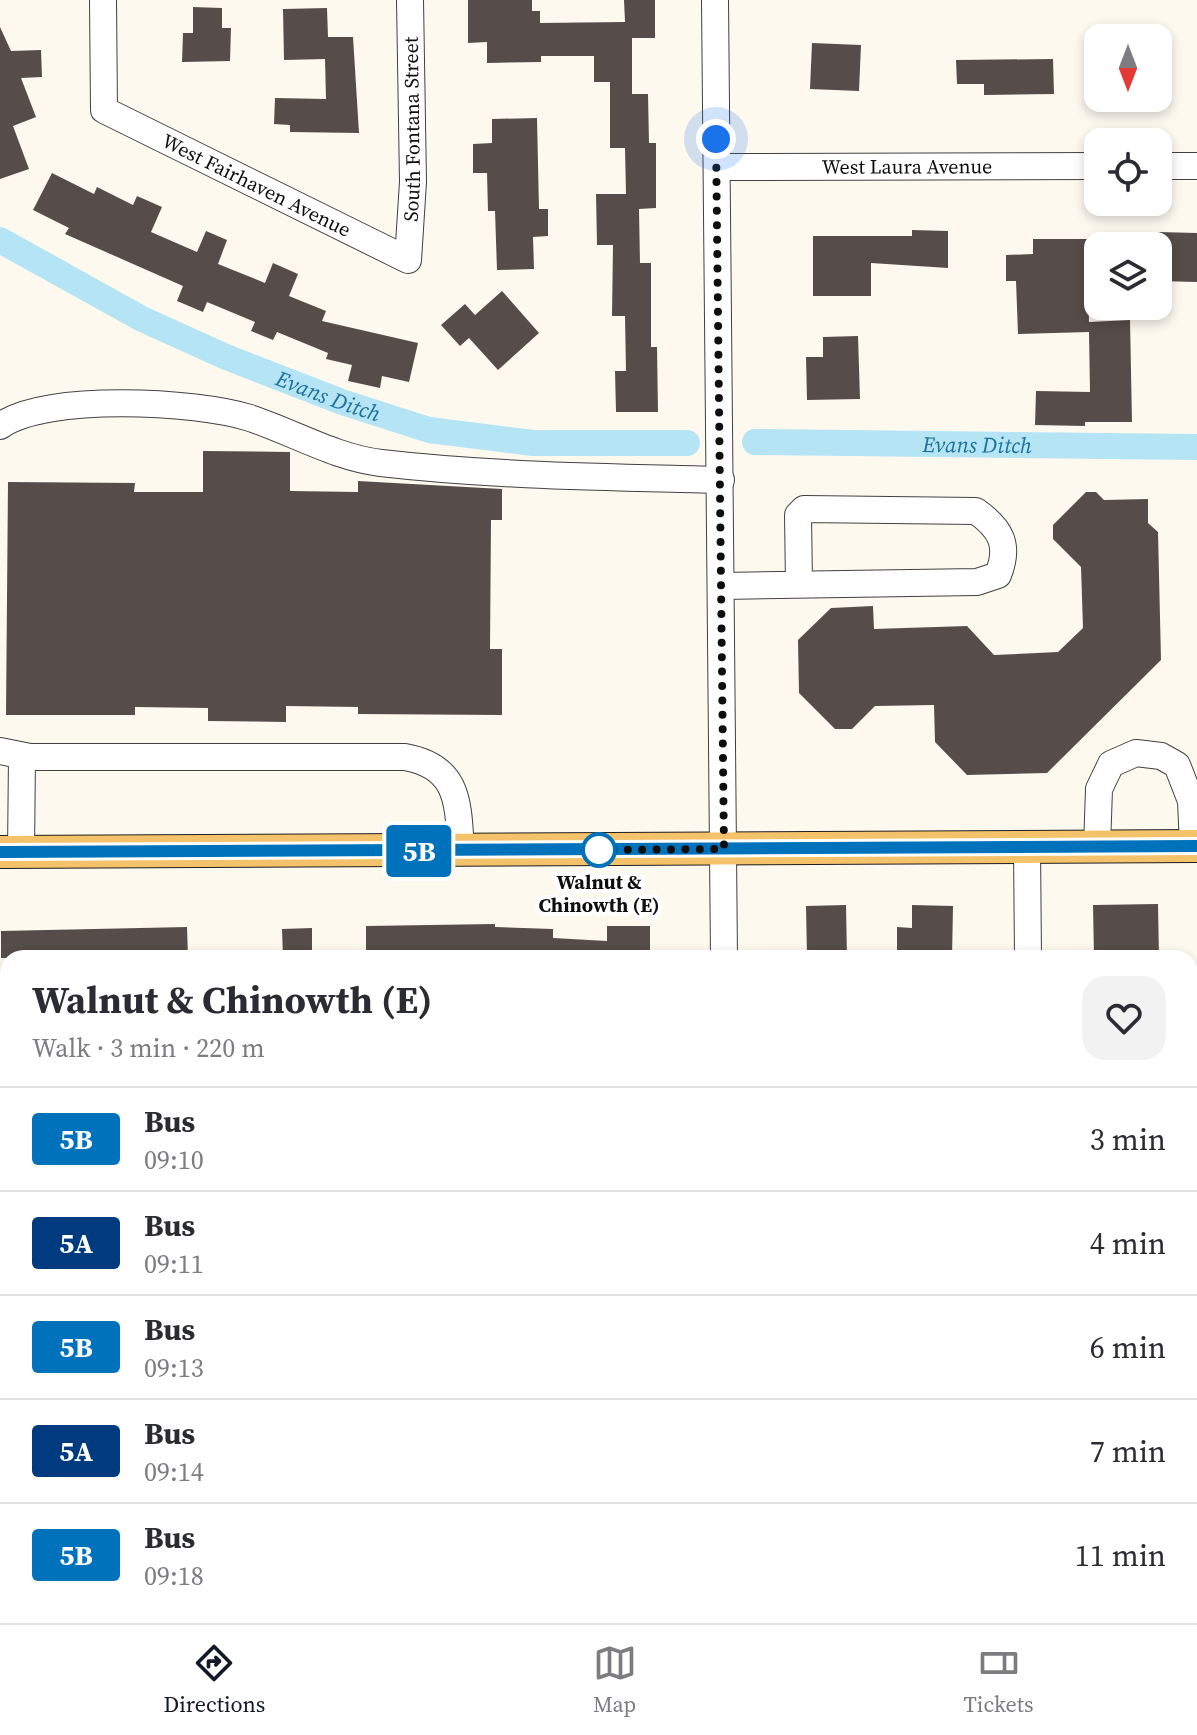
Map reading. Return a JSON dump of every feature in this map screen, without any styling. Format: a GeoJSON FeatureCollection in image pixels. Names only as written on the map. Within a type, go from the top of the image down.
{"type":"FeatureCollection","features":[{"type":"Feature","properties":{"kind":"main road"},"geometry":{"type":"LineString","coordinates":[[10,852],[1195,846]]}},
{"type":"Feature","properties":{"kind":"street","name":"West Fairhaven Avenue"},"geometry":{"type":"LineString","coordinates":[[103,0],[104,110],[408,260]]}},
{"type":"Feature","properties":{"kind":"street","name":"South Fontana Street"},"geometry":{"type":"LineString","coordinates":[[408,260],[413,182],[410,0]]}},
{"type":"Feature","properties":{"kind":"street"},"geometry":{"type":"LineString","coordinates":[[715,0],[724,950]]}},
{"type":"Feature","properties":{"kind":"street","name":"West Laura Avenue"},"geometry":{"type":"LineString","coordinates":[[717,167],[1084,166]]}},
{"type":"Feature","properties":{"kind":"street"},"geometry":{"type":"LineString","coordinates":[[1172,166],[1197,166]]}},
{"type":"Feature","properties":{"kind":"street"},"geometry":{"type":"LineString","coordinates":[[0,426],[30,411],[73,405],[202,407],[248,418],[329,452],[383,463],[534,475],[721,480]]}},
{"type":"Feature","properties":{"kind":"street"},"geometry":{"type":"LineString","coordinates":[[722,586],[977,582],[998,575],[1004,540],[996,525],[976,511],[804,509],[798,515],[799,584]]}},
{"type":"Feature","properties":{"kind":"street"},"geometry":{"type":"LineString","coordinates":[[1097,847],[1099,789],[1111,764],[1136,753],[1161,756],[1177,765],[1191,801],[1195,846]]}},
{"type":"Feature","properties":{"kind":"street"},"geometry":{"type":"LineString","coordinates":[[10,852],[11,754],[405,757],[426,760],[439,768],[451,785],[458,812],[461,851]]}},
{"type":"Feature","properties":{"kind":"street"},"geometry":{"type":"LineString","coordinates":[[1027,848],[1028,950]]}},
{"type":"Feature","properties":{"kind":"building"},"geometry":{"type":"Polygon","coordinates":[[[468,0],[532,0],[532,11],[540,11],[540,23],[625,22],[624,0],[655,0],[655,38],[632,38],[632,94],[648,94],[649,143],[656,143],[656,208],[639,209],[640,263],[651,263],[651,347],[657,347],[658,412],[616,412],[615,371],[626,371],[625,316],[612,316],[613,245],[597,245],[596,194],[626,194],[625,148],[610,148],[610,82],[594,82],[594,56],[541,56],[541,62],[487,63],[487,42],[468,43],[468,0]]]}},
{"type":"Feature","properties":{"kind":"building"},"geometry":{"type":"Polygon","coordinates":[[[193,7],[222,8],[222,28],[231,28],[230,61],[182,62],[183,33],[193,33],[193,7]]]}},
{"type":"Feature","properties":{"kind":"building"},"geometry":{"type":"Polygon","coordinates":[[[327,8],[328,37],[353,37],[359,133],[290,132],[290,125],[274,124],[275,98],[326,99],[325,59],[284,60],[283,9],[327,8]]]}},
{"type":"Feature","properties":{"kind":"building"},"geometry":{"type":"Polygon","coordinates":[[[0,27],[11,51],[41,50],[42,77],[21,78],[36,117],[13,126],[29,169],[0,179],[0,27]]]}},
{"type":"Feature","properties":{"kind":"building"},"geometry":{"type":"Polygon","coordinates":[[[812,43],[861,45],[859,91],[810,89],[812,43]]]}},
{"type":"Feature","properties":{"kind":"building"},"geometry":{"type":"Polygon","coordinates":[[[1053,59],[1054,94],[984,95],[984,84],[957,84],[956,60],[1053,59]]]}},
{"type":"Feature","properties":{"kind":"building"},"geometry":{"type":"Polygon","coordinates":[[[537,118],[539,209],[548,209],[548,236],[533,237],[534,269],[497,270],[495,211],[488,211],[487,173],[473,173],[473,144],[492,143],[492,119],[537,118]]]}},
{"type":"Feature","properties":{"kind":"building"},"geometry":{"type":"Polygon","coordinates":[[[52,173],[94,194],[97,187],[133,205],[137,196],[162,207],[151,232],[197,252],[206,231],[227,240],[218,264],[265,283],[273,263],[298,274],[289,296],[326,311],[322,321],[418,343],[409,382],[382,376],[380,388],[348,381],[352,365],[326,359],[328,353],[277,332],[273,340],[251,331],[255,322],[207,302],[203,312],[177,301],[183,286],[65,234],[69,228],[33,210],[52,173]]]}},
{"type":"Feature","properties":{"kind":"building"},"geometry":{"type":"Polygon","coordinates":[[[912,230],[948,231],[948,268],[871,263],[871,296],[813,296],[813,236],[912,236],[912,230]]]}},
{"type":"Feature","properties":{"kind":"building"},"geometry":{"type":"Polygon","coordinates":[[[1172,232],[1197,233],[1197,282],[1172,281],[1172,232]]]}},
{"type":"Feature","properties":{"kind":"building"},"geometry":{"type":"Polygon","coordinates":[[[1033,239],[1084,239],[1084,320],[1130,320],[1132,422],[1085,422],[1085,426],[1035,425],[1036,391],[1090,392],[1089,332],[1018,334],[1016,281],[1006,281],[1006,255],[1033,254],[1033,239]]]}},
{"type":"Feature","properties":{"kind":"building"},"geometry":{"type":"Polygon","coordinates":[[[502,291],[539,333],[498,370],[469,338],[460,346],[441,325],[465,304],[475,315],[502,291]]]}},
{"type":"Feature","properties":{"kind":"building"},"geometry":{"type":"Polygon","coordinates":[[[858,336],[860,399],[807,400],[806,357],[823,357],[823,337],[858,336]]]}},
{"type":"Feature","properties":{"kind":"building"},"geometry":{"type":"Polygon","coordinates":[[[203,451],[290,452],[290,491],[358,492],[358,481],[502,489],[502,520],[491,520],[490,649],[502,649],[502,715],[358,714],[358,707],[286,706],[286,722],[208,721],[208,708],[135,707],[135,715],[6,715],[8,482],[135,483],[134,492],[203,492],[203,451]]]}},
{"type":"Feature","properties":{"kind":"building"},"geometry":{"type":"Polygon","coordinates":[[[1086,492],[1096,492],[1104,500],[1148,499],[1148,523],[1158,532],[1161,660],[1047,773],[967,775],[935,742],[934,705],[875,706],[852,729],[835,729],[799,693],[798,640],[831,608],[873,606],[874,629],[967,626],[994,655],[1058,652],[1083,628],[1081,567],[1053,539],[1053,525],[1086,492]]]}},
{"type":"Feature","properties":{"kind":"building"},"geometry":{"type":"Polygon","coordinates":[[[1158,904],[1159,950],[1094,950],[1093,905],[1158,904]]]}},
{"type":"Feature","properties":{"kind":"building"},"geometry":{"type":"Polygon","coordinates":[[[846,905],[847,950],[807,950],[806,906],[846,905]]]}},
{"type":"Feature","properties":{"kind":"building"},"geometry":{"type":"Polygon","coordinates":[[[912,905],[953,906],[952,950],[897,950],[897,927],[912,928],[912,905]]]}},
{"type":"Feature","properties":{"kind":"building"},"geometry":{"type":"Polygon","coordinates":[[[495,924],[495,927],[553,929],[553,938],[607,941],[607,926],[650,926],[650,950],[366,950],[366,926],[495,924]]]}},
{"type":"Feature","properties":{"kind":"building"},"geometry":{"type":"Polygon","coordinates":[[[187,927],[188,950],[1,950],[1,931],[187,927]]]}},
{"type":"Feature","properties":{"kind":"building"},"geometry":{"type":"Polygon","coordinates":[[[312,928],[312,950],[283,950],[282,929],[312,928]]]}},
{"type":"Feature","properties":{"kind":"waterway","name":"Evans Ditch"},"geometry":{"type":"LineString","coordinates":[[0,240],[142,319],[226,357],[342,402],[429,430],[533,443],[687,443]]}},
{"type":"Feature","properties":{"kind":"waterway","name":"Evans Ditch"},"geometry":{"type":"LineString","coordinates":[[755,442],[1197,447]]}},
{"type":"Feature","properties":{"kind":"bus line","name":"5B"},"geometry":{"type":"LineString","coordinates":[[0,852],[1197,846]]}},
{"type":"Feature","properties":{"kind":"place","name":"Walnut & Chinowth (E)"},"geometry":{"type":"Point","coordinates":[599,850]}},
{"type":"Feature","properties":{"kind":"route"},"geometry":{"type":"LineString","coordinates":[[599,850],[724,849],[716,139]]}}]}
